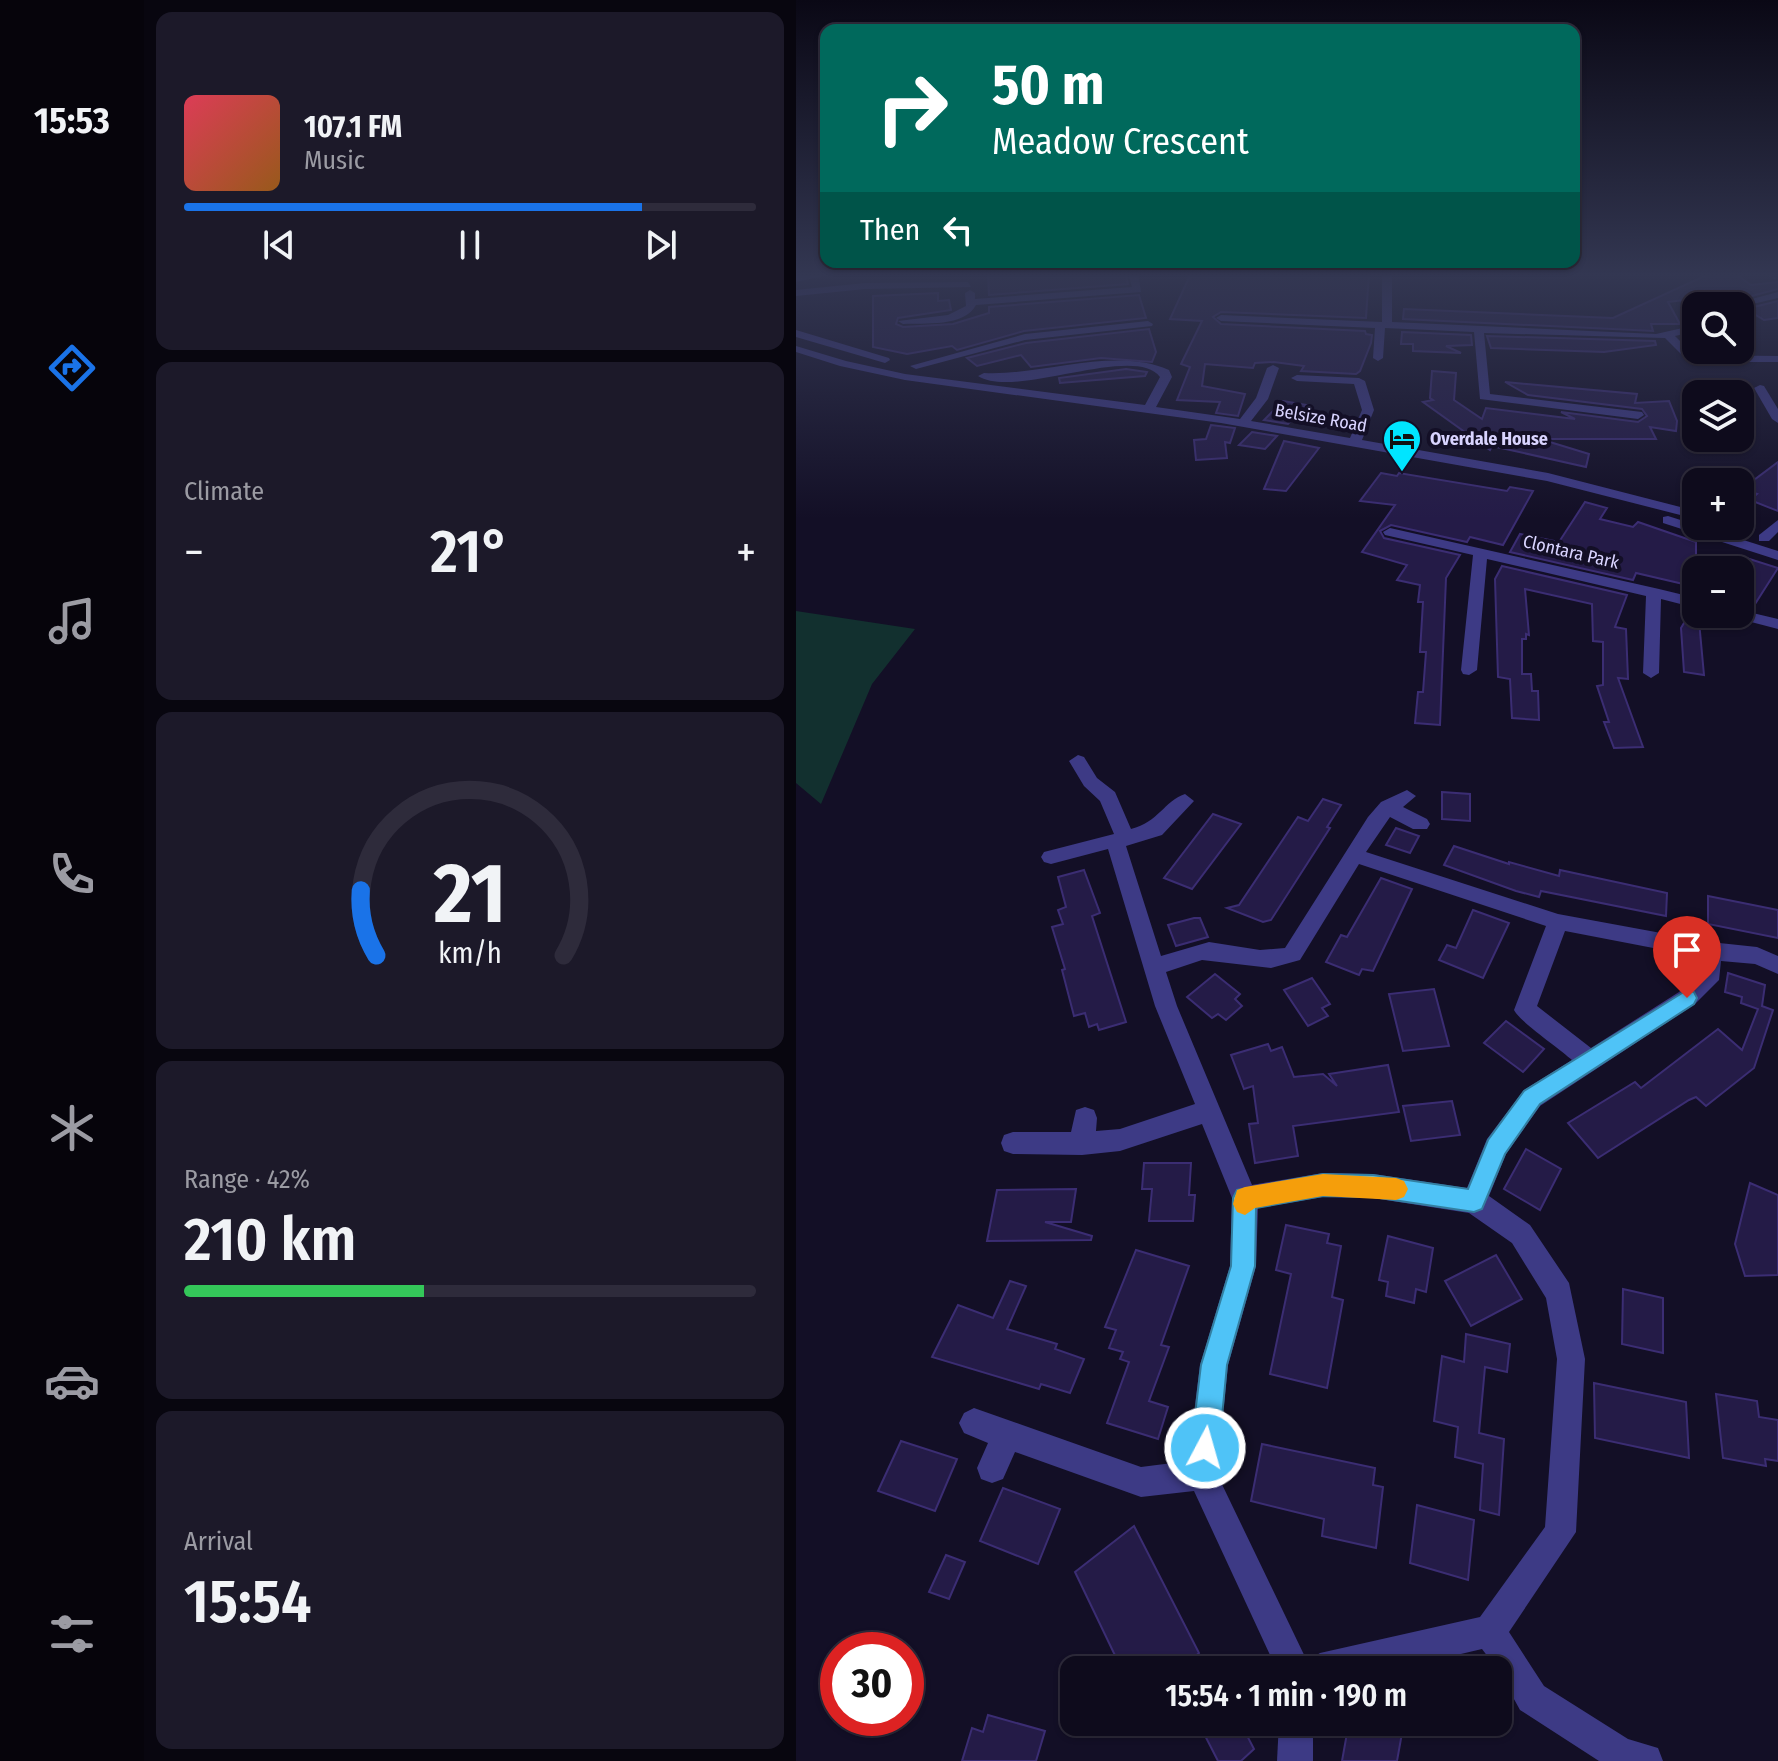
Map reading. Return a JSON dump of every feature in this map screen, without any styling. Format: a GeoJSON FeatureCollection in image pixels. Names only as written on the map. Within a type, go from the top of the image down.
{"type":"FeatureCollection","features":[{"type":"Feature","properties":{"kind":"street","name":"Belsize Road"},"geometry":{"type":"LineString","coordinates":[[816,355],[905,377],[1357,437],[1398,456],[1563,480],[1682,511]]}},
{"type":"Feature","properties":{"kind":"street"},"geometry":{"type":"LineString","coordinates":[[870,355],[957,373],[1008,377],[1093,367],[1150,365],[1165,372],[1166,377],[1150,408]]}},
{"type":"Feature","properties":{"kind":"street"},"geometry":{"type":"LineString","coordinates":[[916,366],[957,355]]}},
{"type":"Feature","properties":{"kind":"street"},"geometry":{"type":"LineString","coordinates":[[1481,355],[1484,397],[1638,415]]}},
{"type":"Feature","properties":{"kind":"street"},"geometry":{"type":"LineString","coordinates":[[1688,355],[1699,359],[1778,359]]}},
{"type":"Feature","properties":{"kind":"street"},"geometry":{"type":"LineString","coordinates":[[1243,423],[1262,399],[1273,368]]}},
{"type":"Feature","properties":{"kind":"street"},"geometry":{"type":"LineString","coordinates":[[1297,378],[1359,381],[1368,410],[1357,437],[1311,422]]}},
{"type":"Feature","properties":{"kind":"street"},"geometry":{"type":"LineString","coordinates":[[1760,388],[1778,419]]}},
{"type":"Feature","properties":{"kind":"street"},"geometry":{"type":"LineString","coordinates":[[1640,511],[1778,556]]}},
{"type":"Feature","properties":{"kind":"street"},"geometry":{"type":"LineString","coordinates":[[1771,540],[1778,524]]}},
{"type":"Feature","properties":{"kind":"street","name":"Clontara Park"},"geometry":{"type":"LineString","coordinates":[[1390,532],[1682,599]]}},
{"type":"Feature","properties":{"kind":"street"},"geometry":{"type":"LineString","coordinates":[[1469,670],[1480,552]]}},
{"type":"Feature","properties":{"kind":"street"},"geometry":{"type":"LineString","coordinates":[[1651,673],[1654,592]]}},
{"type":"Feature","properties":{"kind":"street"},"geometry":{"type":"LineString","coordinates":[[1754,618],[1778,624]]}},
{"type":"Feature","properties":{"kind":"street"},"geometry":{"type":"LineString","coordinates":[[1078,761],[1090,782],[1108,797],[1154,967],[1208,1111],[1245,1198],[1243,1266],[1214,1365],[1202,1475],[1287,1656]]}},
{"type":"Feature","properties":{"kind":"street"},"geometry":{"type":"LineString","coordinates":[[1154,967],[1205,951],[1256,960],[1281,959],[1292,954],[1388,807],[1407,796]]}},
{"type":"Feature","properties":{"kind":"street"},"geometry":{"type":"LineString","coordinates":[[1051,857],[1155,830],[1185,801]]}},
{"type":"Feature","properties":{"kind":"street"},"geometry":{"type":"LineString","coordinates":[[1388,807],[1420,824]]}},
{"type":"Feature","properties":{"kind":"street"},"geometry":{"type":"LineString","coordinates":[[1354,855],[1558,922],[1710,951],[1757,956],[1778,965]]}},
{"type":"Feature","properties":{"kind":"street"},"geometry":{"type":"LineString","coordinates":[[1558,922],[1525,1010],[1555,1030],[1590,1061]]}},
{"type":"Feature","properties":{"kind":"street"},"geometry":{"type":"LineString","coordinates":[[1474,1201],[1496,1147],[1532,1098],[1687,998],[1711,974],[1710,951]]}},
{"type":"Feature","properties":{"kind":"street"},"geometry":{"type":"LineString","coordinates":[[1013,1143],[1082,1144],[1120,1140],[1208,1111]]}},
{"type":"Feature","properties":{"kind":"street"},"geometry":{"type":"LineString","coordinates":[[1082,1144],[1085,1118]]}},
{"type":"Feature","properties":{"kind":"street"},"geometry":{"type":"LineString","coordinates":[[1245,1198],[1323,1185],[1373,1186],[1474,1201],[1521,1234],[1559,1293],[1571,1359],[1560,1532],[1490,1631],[1381,1656]]}},
{"type":"Feature","properties":{"kind":"street"},"geometry":{"type":"LineString","coordinates":[[974,1423],[1141,1482],[1202,1475]]}},
{"type":"Feature","properties":{"kind":"street"},"geometry":{"type":"LineString","coordinates":[[992,1468],[1008,1434]]}},
{"type":"Feature","properties":{"kind":"street"},"geometry":{"type":"LineString","coordinates":[[1490,1631],[1532,1698],[1621,1755],[1645,1761]]}},
{"type":"Feature","properties":{"kind":"street"},"geometry":{"type":"LineString","coordinates":[[1295,1761],[1296,1736]]}},
{"type":"Feature","properties":{"kind":"green space"},"geometry":{"type":"Polygon","coordinates":[[[796,611],[915,629],[872,684],[821,804],[796,783],[796,611]]]}},
{"type":"Feature","properties":{"kind":"building"},"geometry":{"type":"Polygon","coordinates":[[[978,355],[1020,355],[977,366],[967,358],[978,355]]]}},
{"type":"Feature","properties":{"kind":"building"},"geometry":{"type":"Polygon","coordinates":[[[1021,355],[1155,355],[1152,362],[1101,358],[1031,367],[1021,355]]]}},
{"type":"Feature","properties":{"kind":"building"},"geometry":{"type":"Polygon","coordinates":[[[1185,355],[1366,355],[1356,374],[1301,371],[1304,366],[1274,362],[1255,363],[1253,368],[1205,364],[1202,386],[1245,394],[1238,416],[1216,413],[1220,402],[1177,400],[1190,367],[1181,364],[1185,355]]]}},
{"type":"Feature","properties":{"kind":"building"},"geometry":{"type":"Polygon","coordinates":[[[1126,369],[1147,372],[1145,376],[1060,383],[1059,378],[1126,369]]]}},
{"type":"Feature","properties":{"kind":"building"},"geometry":{"type":"Polygon","coordinates":[[[1432,371],[1456,373],[1454,400],[1482,419],[1486,408],[1575,419],[1561,412],[1638,422],[1647,416],[1642,409],[1528,395],[1505,382],[1637,394],[1635,403],[1669,401],[1677,421],[1676,431],[1650,427],[1656,439],[1540,439],[1589,454],[1586,467],[1492,446],[1490,450],[1423,402],[1433,400],[1430,398],[1432,371]]]}},
{"type":"Feature","properties":{"kind":"building"},"geometry":{"type":"Polygon","coordinates":[[[1283,401],[1306,405],[1288,424],[1264,420],[1283,401]]]}},
{"type":"Feature","properties":{"kind":"building"},"geometry":{"type":"Polygon","coordinates":[[[1211,425],[1235,428],[1230,443],[1225,442],[1227,458],[1196,460],[1194,440],[1206,439],[1211,425]]]}},
{"type":"Feature","properties":{"kind":"building"},"geometry":{"type":"Polygon","coordinates":[[[1252,432],[1277,436],[1265,449],[1239,445],[1252,432]]]}},
{"type":"Feature","properties":{"kind":"building"},"geometry":{"type":"Polygon","coordinates":[[[1284,441],[1319,448],[1286,491],[1264,489],[1284,441]]]}},
{"type":"Feature","properties":{"kind":"building"},"geometry":{"type":"Polygon","coordinates":[[[1778,462],[1778,511],[1754,502],[1757,494],[1754,493],[1754,480],[1778,462]]]}},
{"type":"Feature","properties":{"kind":"building"},"geometry":{"type":"Polygon","coordinates":[[[1381,473],[1397,476],[1399,473],[1507,491],[1510,487],[1533,491],[1503,545],[1470,537],[1467,542],[1391,525],[1380,531],[1384,538],[1460,555],[1446,578],[1440,725],[1415,723],[1418,692],[1423,692],[1426,652],[1420,652],[1423,602],[1418,602],[1420,585],[1397,580],[1407,565],[1362,552],[1395,505],[1360,501],[1381,473]]]}},
{"type":"Feature","properties":{"kind":"building"},"geometry":{"type":"Polygon","coordinates":[[[1585,502],[1607,508],[1600,519],[1633,527],[1638,522],[1682,537],[1682,540],[1696,542],[1696,556],[1682,556],[1682,584],[1636,573],[1633,580],[1510,552],[1520,534],[1559,542],[1585,502]]]}},
{"type":"Feature","properties":{"kind":"building"},"geometry":{"type":"Polygon","coordinates":[[[1754,560],[1778,568],[1754,604],[1754,560]]]}},
{"type":"Feature","properties":{"kind":"building"},"geometry":{"type":"Polygon","coordinates":[[[1502,566],[1627,595],[1615,627],[1626,629],[1628,679],[1618,678],[1643,747],[1614,748],[1604,722],[1609,722],[1597,686],[1603,685],[1603,642],[1593,641],[1592,604],[1525,589],[1529,635],[1522,639],[1522,674],[1531,674],[1532,691],[1538,691],[1539,720],[1512,718],[1510,679],[1498,677],[1495,579],[1502,566]]]}},
{"type":"Feature","properties":{"kind":"building"},"geometry":{"type":"Polygon","coordinates":[[[1681,628],[1700,628],[1704,675],[1684,672],[1681,628]]]}},
{"type":"Feature","properties":{"kind":"building"},"geometry":{"type":"Polygon","coordinates":[[[1442,792],[1470,794],[1470,821],[1442,819],[1442,792]]]}},
{"type":"Feature","properties":{"kind":"building"},"geometry":{"type":"Polygon","coordinates":[[[1323,799],[1341,805],[1327,827],[1330,828],[1271,920],[1263,922],[1227,908],[1239,905],[1298,817],[1308,821],[1323,799]]]}},
{"type":"Feature","properties":{"kind":"building"},"geometry":{"type":"Polygon","coordinates":[[[1213,814],[1241,824],[1192,889],[1164,878],[1213,814]]]}},
{"type":"Feature","properties":{"kind":"building"},"geometry":{"type":"Polygon","coordinates":[[[1396,828],[1419,836],[1410,853],[1386,845],[1396,828]]]}},
{"type":"Feature","properties":{"kind":"building"},"geometry":{"type":"Polygon","coordinates":[[[1454,846],[1559,876],[1560,870],[1667,893],[1666,916],[1541,891],[1539,897],[1516,891],[1444,865],[1454,846]]]}},
{"type":"Feature","properties":{"kind":"building"},"geometry":{"type":"Polygon","coordinates":[[[1084,870],[1100,913],[1092,916],[1126,1022],[1099,1030],[1097,1024],[1089,1027],[1085,1013],[1074,1016],[1062,970],[1065,969],[1052,927],[1063,924],[1058,910],[1066,907],[1058,877],[1084,870]]]}},
{"type":"Feature","properties":{"kind":"building"},"geometry":{"type":"Polygon","coordinates":[[[1381,878],[1412,889],[1373,971],[1362,969],[1359,975],[1326,962],[1341,935],[1347,937],[1381,878]]]}},
{"type":"Feature","properties":{"kind":"building"},"geometry":{"type":"Polygon","coordinates":[[[1708,896],[1778,910],[1778,938],[1708,924],[1708,896]]]}},
{"type":"Feature","properties":{"kind":"building"},"geometry":{"type":"Polygon","coordinates":[[[1473,910],[1509,923],[1483,978],[1439,960],[1447,945],[1456,948],[1473,910]]]}},
{"type":"Feature","properties":{"kind":"building"},"geometry":{"type":"Polygon","coordinates":[[[1200,918],[1208,937],[1176,946],[1168,925],[1200,918]]]}},
{"type":"Feature","properties":{"kind":"building"},"geometry":{"type":"Polygon","coordinates":[[[1728,973],[1765,985],[1762,1006],[1773,1010],[1754,1068],[1706,1106],[1696,1097],[1689,1100],[1598,1158],[1568,1123],[1635,1082],[1641,1088],[1718,1029],[1742,1050],[1758,1009],[1741,1003],[1742,997],[1725,992],[1728,973]]]}},
{"type":"Feature","properties":{"kind":"building"},"geometry":{"type":"Polygon","coordinates":[[[1215,974],[1240,994],[1235,999],[1242,1006],[1226,1020],[1218,1014],[1212,1018],[1187,997],[1215,974]]]}},
{"type":"Feature","properties":{"kind":"building"},"geometry":{"type":"Polygon","coordinates":[[[1312,978],[1330,1004],[1322,1008],[1328,1016],[1308,1026],[1284,990],[1312,978]]]}},
{"type":"Feature","properties":{"kind":"building"},"geometry":{"type":"Polygon","coordinates":[[[1434,989],[1449,1046],[1403,1051],[1389,994],[1434,989]]]}},
{"type":"Feature","properties":{"kind":"building"},"geometry":{"type":"Polygon","coordinates":[[[1506,1021],[1544,1049],[1523,1072],[1484,1043],[1506,1021]]]}},
{"type":"Feature","properties":{"kind":"building"},"geometry":{"type":"Polygon","coordinates":[[[1268,1044],[1271,1051],[1282,1047],[1294,1077],[1323,1074],[1337,1086],[1329,1074],[1388,1065],[1399,1112],[1293,1126],[1298,1156],[1255,1163],[1249,1124],[1258,1123],[1253,1086],[1244,1089],[1231,1055],[1268,1044]]]}},
{"type":"Feature","properties":{"kind":"building"},"geometry":{"type":"Polygon","coordinates":[[[1452,1101],[1460,1135],[1411,1141],[1403,1106],[1452,1101]]]}},
{"type":"Feature","properties":{"kind":"building"},"geometry":{"type":"Polygon","coordinates":[[[1526,1149],[1561,1169],[1540,1210],[1504,1189],[1526,1149]]]}},
{"type":"Feature","properties":{"kind":"building"},"geometry":{"type":"Polygon","coordinates":[[[1144,1163],[1191,1163],[1189,1195],[1195,1195],[1193,1221],[1149,1221],[1152,1189],[1142,1189],[1144,1163]]]}},
{"type":"Feature","properties":{"kind":"building"},"geometry":{"type":"Polygon","coordinates":[[[1750,1183],[1778,1195],[1778,1275],[1745,1276],[1735,1244],[1750,1183]]]}},
{"type":"Feature","properties":{"kind":"building"},"geometry":{"type":"Polygon","coordinates":[[[1076,1189],[1071,1222],[1045,1222],[1092,1236],[1091,1240],[987,1241],[997,1190],[1076,1189]]]}},
{"type":"Feature","properties":{"kind":"building"},"geometry":{"type":"Polygon","coordinates":[[[1286,1225],[1329,1234],[1327,1243],[1341,1246],[1332,1297],[1343,1300],[1327,1388],[1270,1374],[1291,1274],[1276,1270],[1286,1225]]]}},
{"type":"Feature","properties":{"kind":"building"},"geometry":{"type":"Polygon","coordinates":[[[1388,1236],[1433,1248],[1426,1292],[1416,1289],[1414,1303],[1386,1296],[1388,1282],[1379,1280],[1388,1236]]]}},
{"type":"Feature","properties":{"kind":"building"},"geometry":{"type":"Polygon","coordinates":[[[1136,1250],[1189,1266],[1161,1345],[1169,1347],[1149,1401],[1168,1407],[1158,1439],[1107,1423],[1129,1362],[1120,1359],[1123,1352],[1109,1348],[1116,1330],[1105,1327],[1136,1250]]]}},
{"type":"Feature","properties":{"kind":"building"},"geometry":{"type":"Polygon","coordinates":[[[1496,1255],[1522,1299],[1471,1326],[1445,1281],[1496,1255]]]}},
{"type":"Feature","properties":{"kind":"building"},"geometry":{"type":"Polygon","coordinates":[[[1010,1281],[1026,1286],[1007,1329],[1057,1344],[1055,1349],[1084,1359],[1070,1393],[1041,1384],[1039,1389],[932,1357],[958,1305],[993,1318],[1010,1281]]]}},
{"type":"Feature","properties":{"kind":"building"},"geometry":{"type":"Polygon","coordinates":[[[1623,1289],[1663,1298],[1663,1353],[1622,1344],[1623,1289]]]}},
{"type":"Feature","properties":{"kind":"building"},"geometry":{"type":"Polygon","coordinates":[[[1466,1334],[1510,1344],[1507,1372],[1485,1367],[1479,1433],[1504,1439],[1499,1515],[1480,1510],[1483,1464],[1455,1457],[1458,1427],[1434,1421],[1442,1356],[1464,1362],[1466,1334]]]}},
{"type":"Feature","properties":{"kind":"building"},"geometry":{"type":"Polygon","coordinates":[[[1594,1383],[1686,1402],[1689,1458],[1595,1438],[1594,1383]]]}},
{"type":"Feature","properties":{"kind":"building"},"geometry":{"type":"Polygon","coordinates":[[[1716,1394],[1757,1401],[1759,1417],[1778,1420],[1778,1461],[1765,1459],[1766,1466],[1723,1458],[1716,1394]]]}},
{"type":"Feature","properties":{"kind":"building"},"geometry":{"type":"Polygon","coordinates":[[[901,1441],[957,1459],[935,1511],[878,1491],[901,1441]]]}},
{"type":"Feature","properties":{"kind":"building"},"geometry":{"type":"Polygon","coordinates":[[[1262,1444],[1375,1468],[1373,1485],[1383,1487],[1376,1548],[1322,1536],[1324,1519],[1251,1501],[1262,1444]]]}},
{"type":"Feature","properties":{"kind":"building"},"geometry":{"type":"Polygon","coordinates":[[[1003,1488],[1060,1509],[1038,1564],[980,1541],[1003,1488]]]}},
{"type":"Feature","properties":{"kind":"building"},"geometry":{"type":"Polygon","coordinates":[[[1417,1505],[1474,1520],[1468,1580],[1410,1563],[1417,1505]]]}},
{"type":"Feature","properties":{"kind":"building"},"geometry":{"type":"Polygon","coordinates":[[[1134,1526],[1199,1653],[1196,1656],[1115,1656],[1075,1572],[1134,1526]]]}},
{"type":"Feature","properties":{"kind":"building"},"geometry":{"type":"Polygon","coordinates":[[[946,1555],[965,1562],[949,1599],[929,1592],[946,1555]]]}},
{"type":"Feature","properties":{"kind":"building"},"geometry":{"type":"Polygon","coordinates":[[[988,1715],[1045,1731],[1036,1761],[962,1761],[972,1728],[983,1732],[988,1715]]]}},
{"type":"Feature","properties":{"kind":"building"},"geometry":{"type":"Polygon","coordinates":[[[1205,1736],[1247,1736],[1254,1749],[1241,1761],[1218,1761],[1205,1736]]]}},
{"type":"Feature","properties":{"kind":"building"},"geometry":{"type":"Polygon","coordinates":[[[1346,1736],[1401,1736],[1397,1761],[1342,1761],[1346,1736]]]}},
{"type":"Feature","properties":{"kind":"slow traffic"},"geometry":{"type":"LineString","coordinates":[[1245,1204],[1245,1198],[1323,1185],[1396,1189]]}},
{"type":"Feature","properties":{"kind":"place","name":"Overdale House"},"geometry":{"type":"Point","coordinates":[1402,473]}},
{"type":"Feature","properties":{"kind":"route"},"geometry":{"type":"LineString","coordinates":[[1205,1448],[1214,1365],[1243,1266],[1245,1198],[1323,1185],[1373,1186],[1474,1201],[1496,1147],[1532,1098],[1687,998]]}}]}
